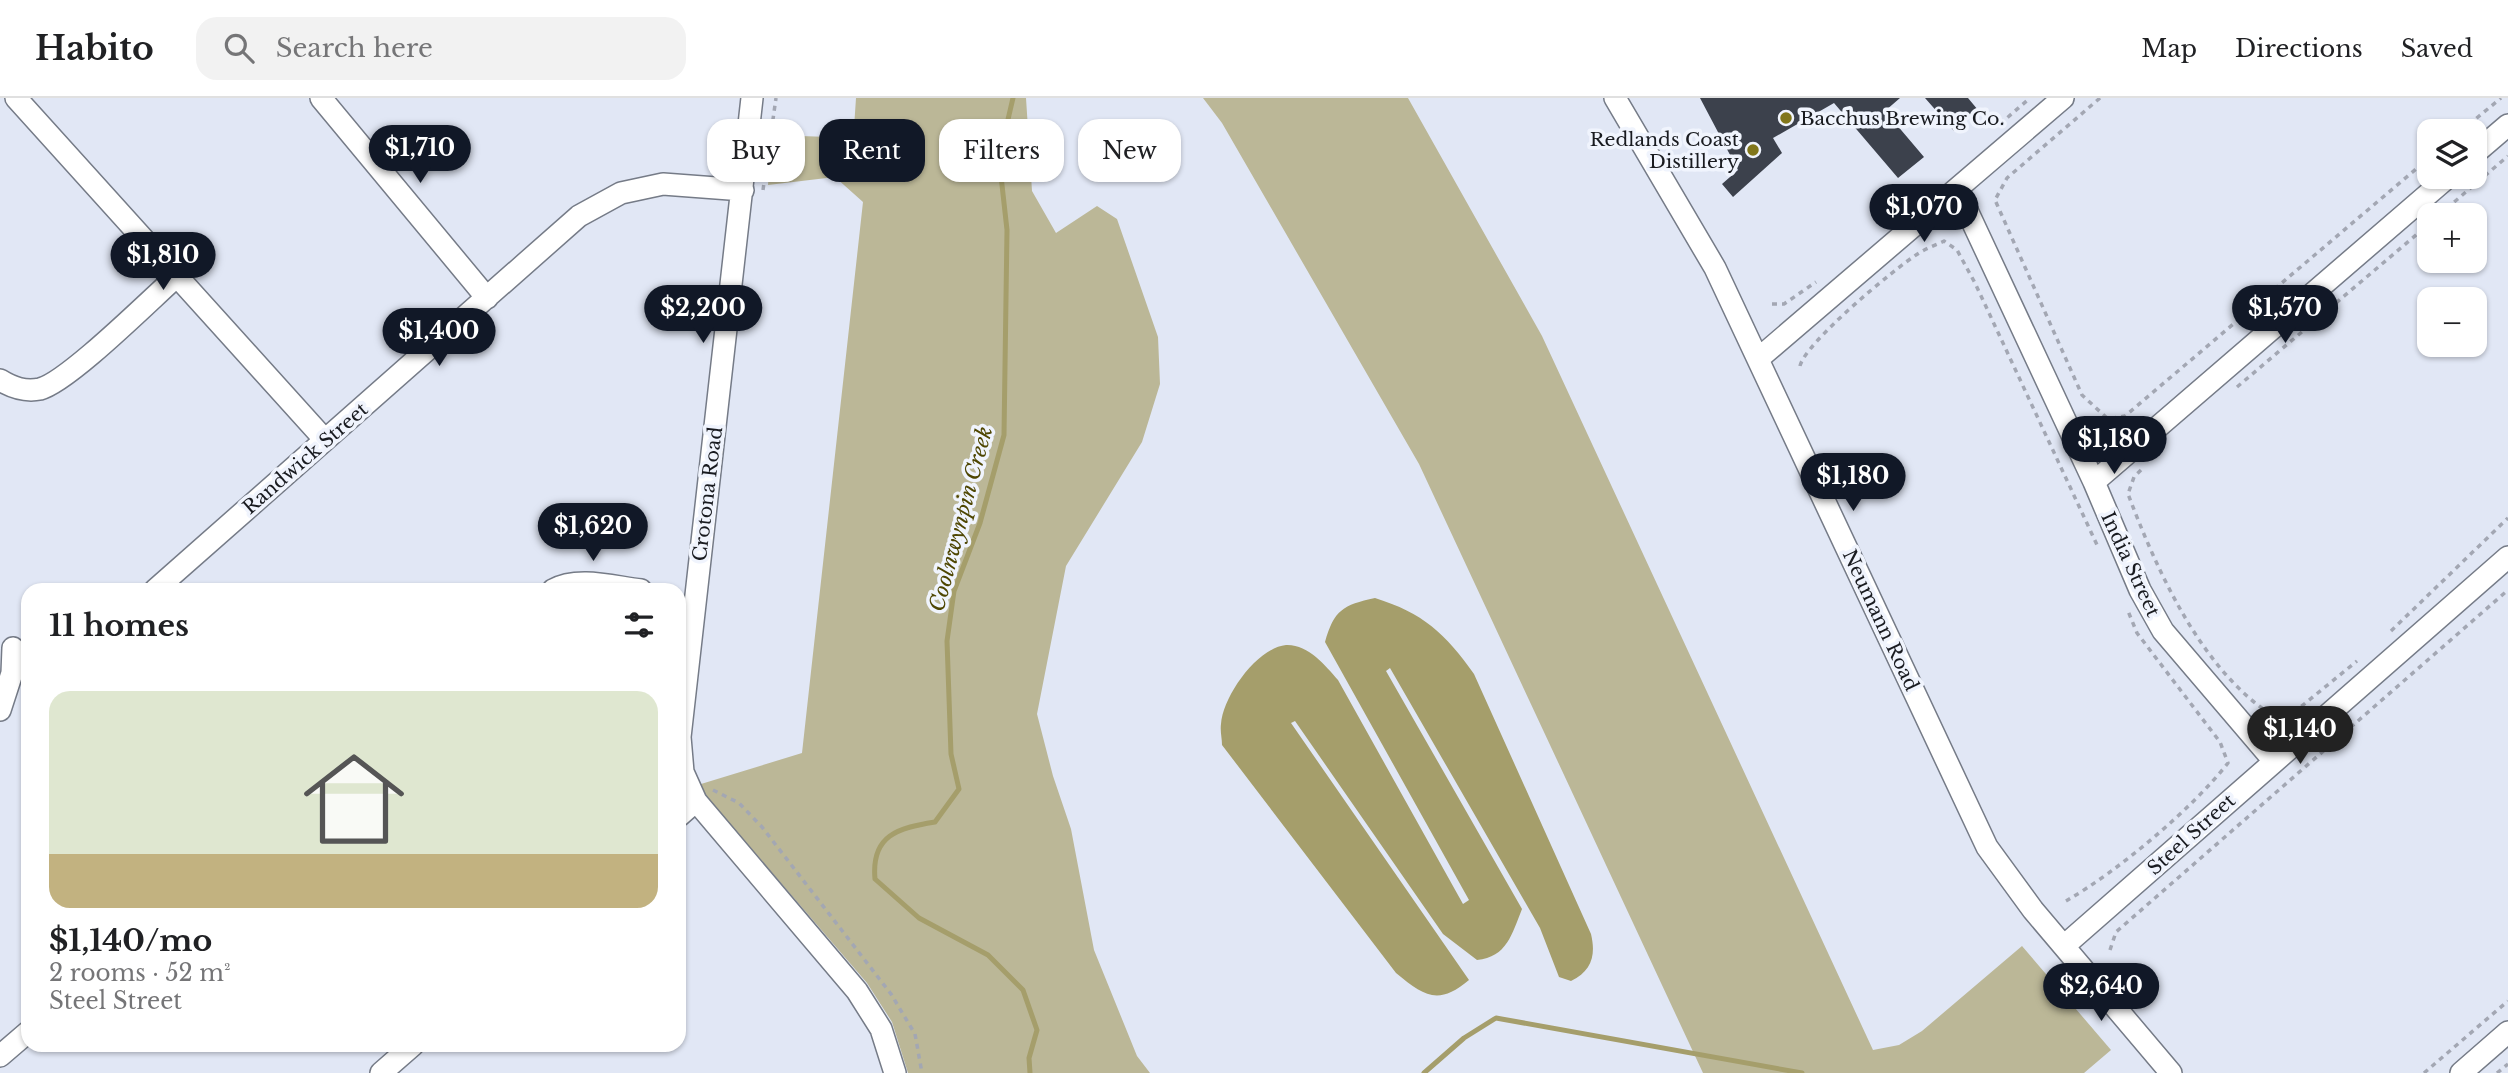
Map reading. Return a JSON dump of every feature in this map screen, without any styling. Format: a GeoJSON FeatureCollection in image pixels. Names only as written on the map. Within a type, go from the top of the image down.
{"type":"FeatureCollection","features":[{"type":"Feature","properties":{"kind":"street"},"geometry":{"type":"LineString","coordinates":[[16,98],[326,440]]}},
{"type":"Feature","properties":{"kind":"street"},"geometry":{"type":"LineString","coordinates":[[321,98],[487,298]]}},
{"type":"Feature","properties":{"kind":"street","name":"Crotona Road"},"geometry":{"type":"LineString","coordinates":[[686,615],[743,190],[752,98]]}},
{"type":"Feature","properties":{"kind":"street","name":"Neumann Road"},"geometry":{"type":"LineString","coordinates":[[1615,98],[1715,268],[1987,847],[2003,873],[2171,1073]]}},
{"type":"Feature","properties":{"kind":"street"},"geometry":{"type":"LineString","coordinates":[[1758,359],[2063,98]]}},
{"type":"Feature","properties":{"kind":"street"},"geometry":{"type":"LineString","coordinates":[[2487,143],[2508,125]]}},
{"type":"Feature","properties":{"kind":"street","name":"Randwick Street"},"geometry":{"type":"LineString","coordinates":[[163,583],[579,216],[621,193],[663,184],[743,190]]}},
{"type":"Feature","properties":{"kind":"street","name":"India Street"},"geometry":{"type":"LineString","coordinates":[[1957,189],[2094,482],[2140,590],[2163,631],[2274,761]]}},
{"type":"Feature","properties":{"kind":"street"},"geometry":{"type":"LineString","coordinates":[[2094,482],[2434,189]]}},
{"type":"Feature","properties":{"kind":"street"},"geometry":{"type":"LineString","coordinates":[[0,380],[17,390],[42,388],[67,373],[177,276]]}},
{"type":"Feature","properties":{"kind":"street","name":"Steel Street"},"geometry":{"type":"LineString","coordinates":[[2064,946],[2508,557]]}},
{"type":"Feature","properties":{"kind":"street"},"geometry":{"type":"LineString","coordinates":[[0,710],[12,673],[14,647]]}},
{"type":"Feature","properties":{"kind":"street","name":"Crotona Road"},"geometry":{"type":"LineString","coordinates":[[686,779],[696,802],[857,991],[881,1029],[894,1073]]}},
{"type":"Feature","properties":{"kind":"street"},"geometry":{"type":"LineString","coordinates":[[686,810],[696,802]]}},
{"type":"Feature","properties":{"kind":"street"},"geometry":{"type":"LineString","coordinates":[[2461,1073],[2508,1032]]}},
{"type":"Feature","properties":{"kind":"street"},"geometry":{"type":"LineString","coordinates":[[0,1056],[21,1038]]}},
{"type":"Feature","properties":{"kind":"street"},"geometry":{"type":"LineString","coordinates":[[381,1073],[406,1052]]}},
{"type":"Feature","properties":{"kind":"path"},"geometry":{"type":"LineString","coordinates":[[762,201],[776,98]]}},
{"type":"Feature","properties":{"kind":"path"},"geometry":{"type":"LineString","coordinates":[[1997,127],[2030,98]]}},
{"type":"Feature","properties":{"kind":"path"},"geometry":{"type":"LineString","coordinates":[[2100,98],[2007,177],[1996,200],[2082,395],[2108,419],[2125,416],[2417,168]]}},
{"type":"Feature","properties":{"kind":"path"},"geometry":{"type":"LineString","coordinates":[[2476,119],[2501,98]]}},
{"type":"Feature","properties":{"kind":"path"},"geometry":{"type":"LineString","coordinates":[[2453,203],[2508,156]]}},
{"type":"Feature","properties":{"kind":"path"},"geometry":{"type":"LineString","coordinates":[[2235,388],[2417,234]]}},
{"type":"Feature","properties":{"kind":"path"},"geometry":{"type":"LineString","coordinates":[[1800,366],[1802,357],[1819,337],[1919,253],[1944,241],[1957,250],[1975,283],[2100,551]]}},
{"type":"Feature","properties":{"kind":"path"},"geometry":{"type":"LineString","coordinates":[[1772,304],[1784,304],[1825,274]]}},
{"type":"Feature","properties":{"kind":"path"},"geometry":{"type":"LineString","coordinates":[[2144,467],[2134,477],[2128,494],[2182,616],[2257,706],[2278,719],[2292,714],[2360,659]]}},
{"type":"Feature","properties":{"kind":"path"},"geometry":{"type":"LineString","coordinates":[[2388,634],[2508,518]]}},
{"type":"Feature","properties":{"kind":"path"},"geometry":{"type":"LineString","coordinates":[[2109,950],[2116,932],[2508,590]]}},
{"type":"Feature","properties":{"kind":"path"},"geometry":{"type":"LineString","coordinates":[[2066,901],[2090,887],[2150,838],[2212,783],[2228,762],[2220,742],[2137,633],[2127,610]]}},
{"type":"Feature","properties":{"kind":"path"},"geometry":{"type":"LineString","coordinates":[[707,783],[714,791],[739,803],[762,827],[891,994],[915,1034],[922,1073]]}},
{"type":"Feature","properties":{"kind":"path"},"geometry":{"type":"LineString","coordinates":[[2424,1073],[2508,1001]]}},
{"type":"Feature","properties":{"kind":"path"},"geometry":{"type":"LineString","coordinates":[[2497,1073],[2508,1063]]}},
{"type":"Feature","properties":{"kind":"shaded area"},"geometry":{"type":"Polygon","coordinates":[[[856,98],[1026,98],[1027,119],[939,119],[939,182],[1031,182],[1032,191],[1056,233],[1097,206],[1117,219],[1158,337],[1160,384],[1142,442],[1066,566],[1037,714],[1053,776],[1071,829],[1094,950],[1137,1056],[1150,1073],[908,1073],[892,1022],[867,983],[706,796],[701,784],[802,753],[863,202],[841,182],[925,182],[925,119],[855,119],[856,98]]]}},
{"type":"Feature","properties":{"kind":"shaded area"},"geometry":{"type":"Polygon","coordinates":[[[1203,98],[1408,98],[1542,336],[1873,1050],[1899,1045],[1922,1031],[2022,946],[2111,1050],[2084,1073],[1703,1073],[1419,464],[1222,123],[1203,98]]]}},
{"type":"Feature","properties":{"kind":"shaded area"},"geometry":{"type":"Polygon","coordinates":[[[805,136],[819,137],[819,179],[805,181],[805,136]]]}},
{"type":"Feature","properties":{"kind":"shaded area"},"geometry":{"type":"Polygon","coordinates":[[[768,182],[793,182],[768,185],[768,182]]]}},
{"type":"Feature","properties":{"kind":"shaded area"},"geometry":{"type":"Polygon","coordinates":[[[1375,598],[1407,610],[1432,626],[1474,674],[1591,934],[1591,962],[1584,972],[1571,981],[1559,977],[1540,928],[1390,668],[1386,671],[1522,909],[1507,943],[1495,954],[1477,960],[1443,934],[1295,721],[1291,723],[1469,980],[1448,993],[1431,995],[1423,992],[1396,973],[1222,745],[1223,713],[1235,687],[1253,664],[1275,648],[1286,645],[1309,652],[1338,680],[1463,904],[1469,900],[1325,642],[1332,623],[1341,611],[1355,603],[1375,598]]]}},
{"type":"Feature","properties":{"kind":"building"},"geometry":{"type":"Polygon","coordinates":[[[1700,98],[1900,98],[1885,111],[1924,157],[1898,178],[1834,103],[1773,138],[1782,153],[1733,197],[1722,184],[1738,170],[1700,98]]]}},
{"type":"Feature","properties":{"kind":"building"},"geometry":{"type":"Polygon","coordinates":[[[1925,98],[1968,98],[1978,110],[1954,131],[1925,98]]]}},
{"type":"Feature","properties":{"kind":"waterway","name":"Coolnwynpin Creek"},"geometry":{"type":"LineString","coordinates":[[1013,98],[999,158],[1007,230],[1004,435],[980,523],[954,591],[947,641],[951,754],[959,789],[935,822],[909,827],[882,843],[877,852],[875,879],[919,918],[988,955],[1023,990],[1037,1030],[1029,1058],[1030,1073]]}},
{"type":"Feature","properties":{"kind":"waterway"},"geometry":{"type":"LineString","coordinates":[[1424,1073],[1464,1038],[1496,1018],[1802,1073]]}},
{"type":"Feature","properties":{"kind":"place","name":"Bacchus Brewing Co."},"geometry":{"type":"Point","coordinates":[1786,118]}},
{"type":"Feature","properties":{"kind":"place","name":"Redlands Coast Distillery"},"geometry":{"type":"Point","coordinates":[1753,150]}}]}
